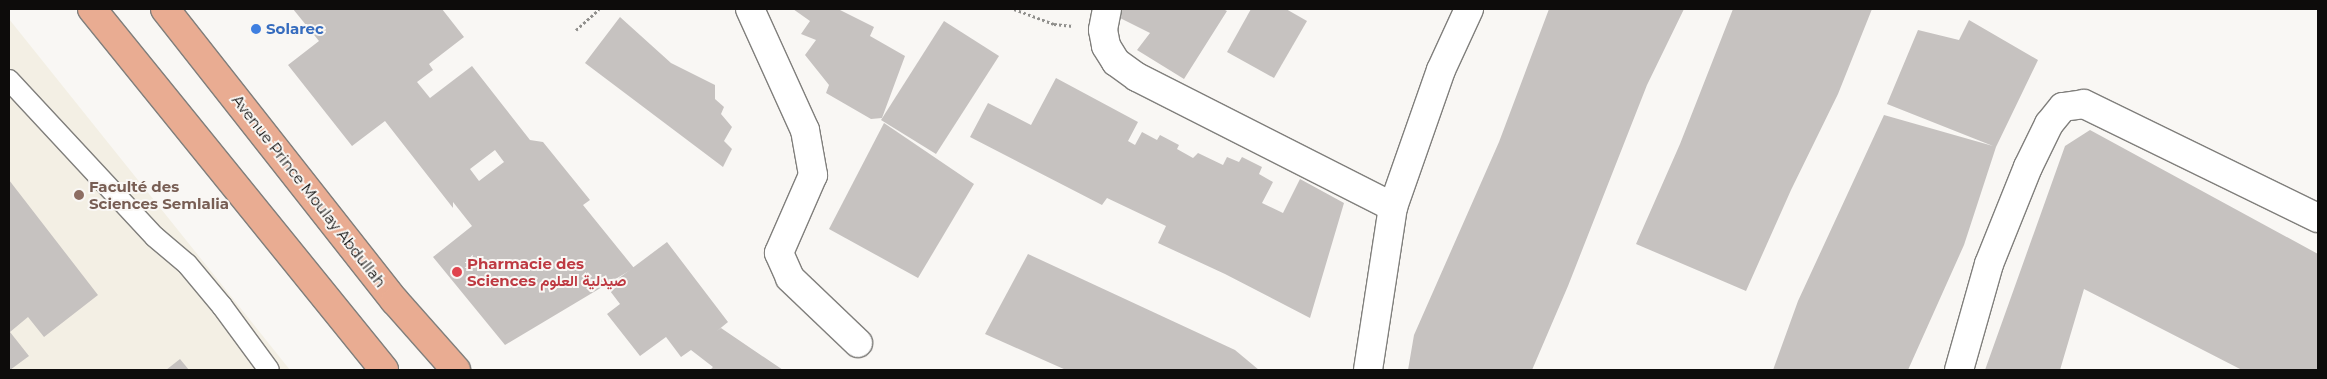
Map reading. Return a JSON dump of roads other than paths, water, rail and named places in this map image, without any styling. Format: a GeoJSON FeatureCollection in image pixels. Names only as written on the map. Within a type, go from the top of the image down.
{"type":"FeatureCollection","features":[{"type":"Feature","properties":{"kind":"main road"},"geometry":{"type":"LineString","coordinates":[[92,9],[384,370]]}},
{"type":"Feature","properties":{"kind":"main road","name":"Avenue Prince Moulay Abdullah"},"geometry":{"type":"LineString","coordinates":[[164,9],[395,301],[456,370]]}},
{"type":"Feature","properties":{"kind":"street"},"geometry":{"type":"LineString","coordinates":[[750,9],[805,130],[813,175],[779,253],[790,278],[858,343]]}},
{"type":"Feature","properties":{"kind":"street"},"geometry":{"type":"LineString","coordinates":[[1368,370],[1394,207],[1441,70],[1469,9]]}},
{"type":"Feature","properties":{"kind":"street"},"geometry":{"type":"LineString","coordinates":[[1105,20],[1106,46],[1116,62],[1136,77],[1394,207]]}},
{"type":"Feature","properties":{"kind":"street"},"geometry":{"type":"LineString","coordinates":[[1959,370],[1989,264],[2032,158],[2049,124],[2063,107],[2084,104],[2318,218]]}},
{"type":"Feature","properties":{"kind":"lane"},"geometry":{"type":"LineString","coordinates":[[9,80],[155,237],[187,264],[269,370]]}},
{"type":"Feature","properties":{"kind":"place","name":"Solarec"},"geometry":{"type":"Point","coordinates":[256,29]}},
{"type":"Feature","properties":{"kind":"place","name":"Faculté des Sciences Semlalia"},"geometry":{"type":"Point","coordinates":[79,195]}},
{"type":"Feature","properties":{"kind":"place","name":"Pharmacie des Sciences صيدلية العلوم"},"geometry":{"type":"Point","coordinates":[457,272]}}]}
